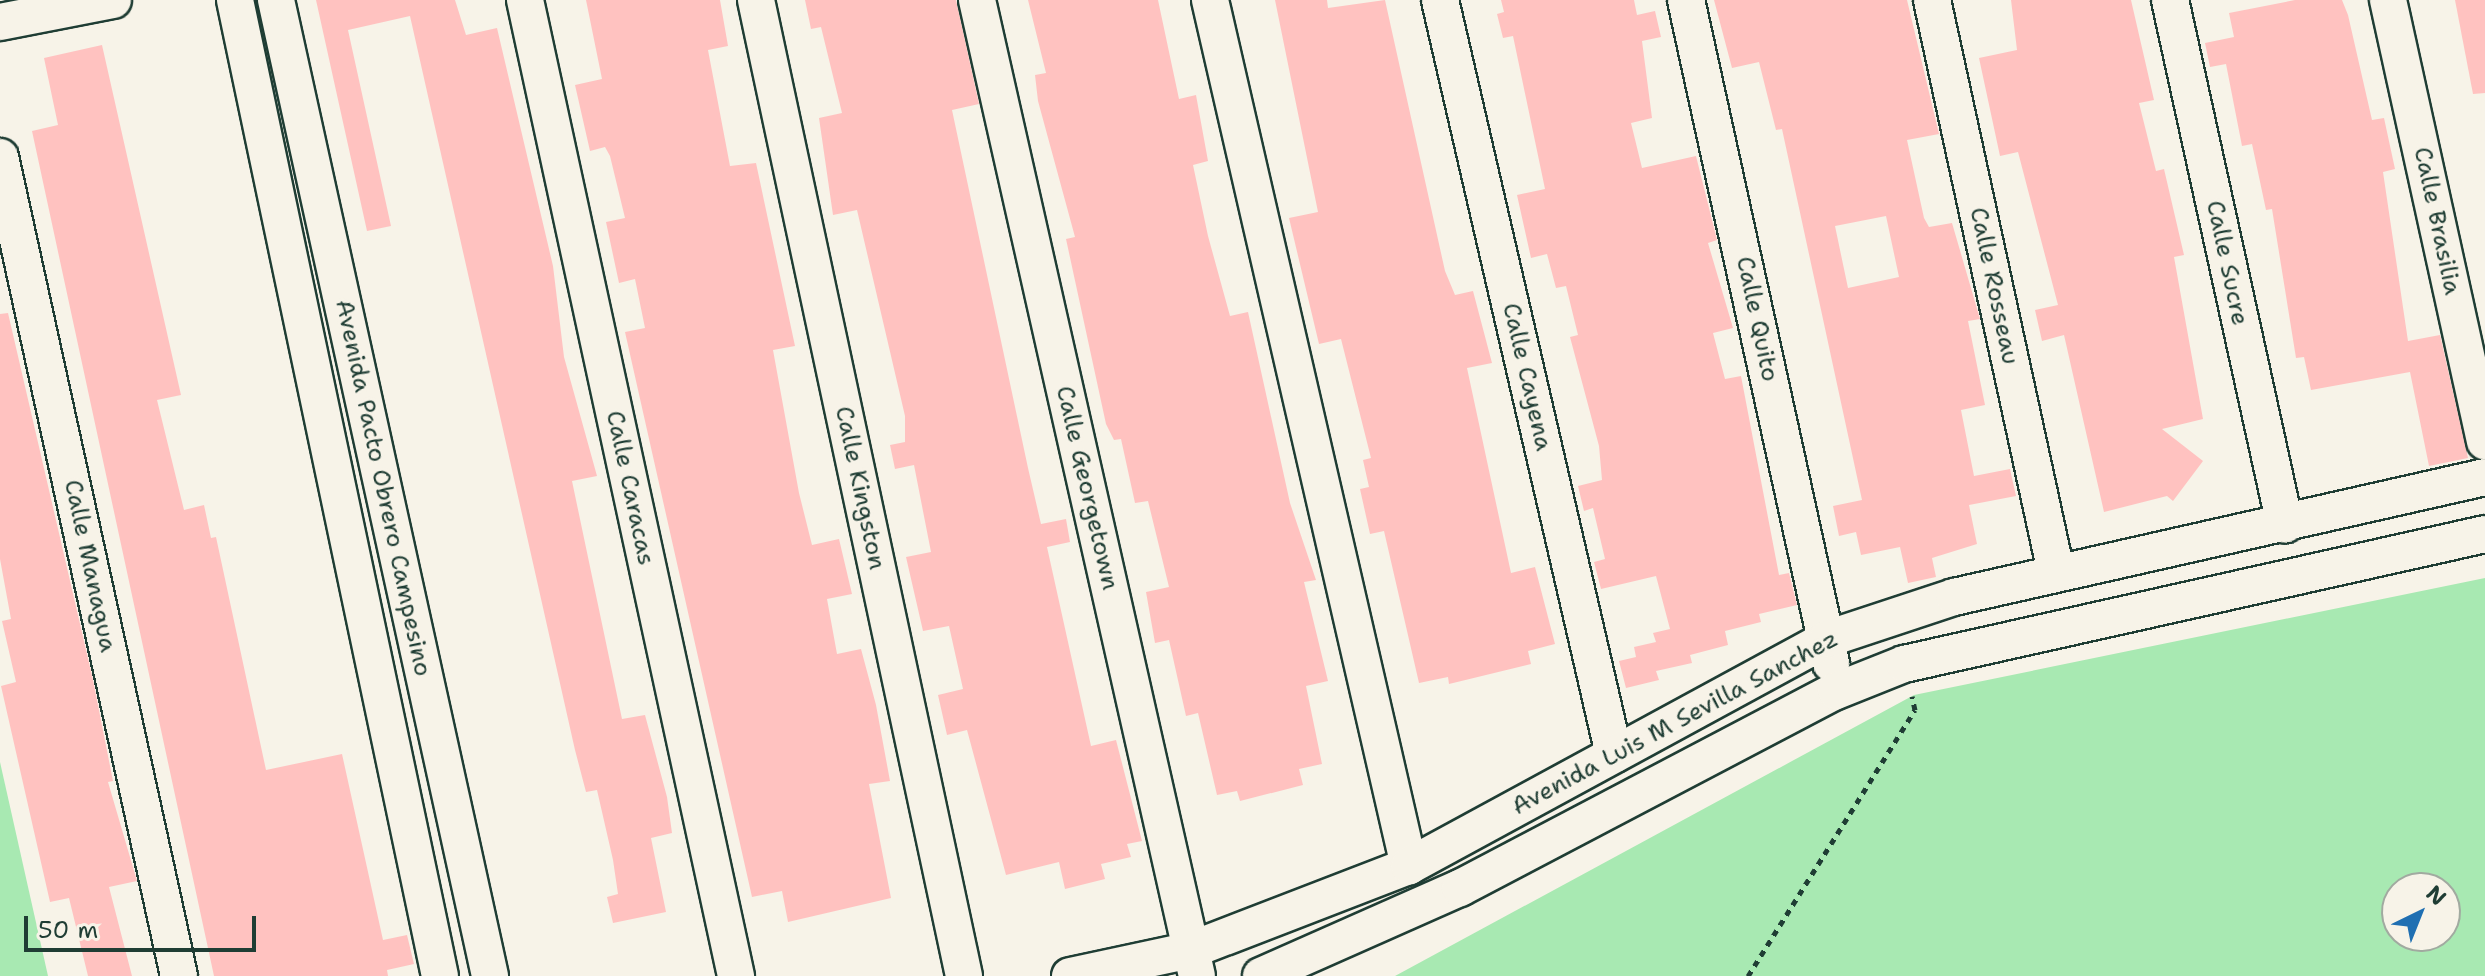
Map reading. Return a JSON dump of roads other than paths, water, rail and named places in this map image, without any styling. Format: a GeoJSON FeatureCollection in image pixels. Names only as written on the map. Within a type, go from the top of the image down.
{"type":"FeatureCollection","features":[{"type":"Feature","properties":{"kind":"street"},"geometry":{"type":"LineString","coordinates":[[0,22],[113,0]]}},
{"type":"Feature","properties":{"kind":"street","name":"Avenida Pacto Obrero Campesino"},"geometry":{"type":"LineString","coordinates":[[235,0],[440,976]]}},
{"type":"Feature","properties":{"kind":"street","name":"Avenida Pacto Obrero Campesino"},"geometry":{"type":"LineString","coordinates":[[276,0],[490,976]]}},
{"type":"Feature","properties":{"kind":"street","name":"Calle Caracas"},"geometry":{"type":"LineString","coordinates":[[525,0],[736,976]]}},
{"type":"Feature","properties":{"kind":"street","name":"Calle Kingston"},"geometry":{"type":"LineString","coordinates":[[756,0],[964,976]]}},
{"type":"Feature","properties":{"kind":"street","name":"Calle Georgetown"},"geometry":{"type":"LineString","coordinates":[[977,0],[1194,963]]}},
{"type":"Feature","properties":{"kind":"street"},"geometry":{"type":"LineString","coordinates":[[1210,0],[1409,866]]}},
{"type":"Feature","properties":{"kind":"street","name":"Calle Cayena"},"geometry":{"type":"LineString","coordinates":[[1440,0],[1614,754]]}},
{"type":"Feature","properties":{"kind":"street","name":"Calle Quito"},"geometry":{"type":"LineString","coordinates":[[1686,0],[1836,691]]}},
{"type":"Feature","properties":{"kind":"street","name":"Calle Rosseau"},"geometry":{"type":"LineString","coordinates":[[1932,0],[2056,572]]}},
{"type":"Feature","properties":{"kind":"street","name":"Calle Sucre"},"geometry":{"type":"LineString","coordinates":[[2170,0],[2285,525]]}},
{"type":"Feature","properties":{"kind":"street","name":"Calle Brasilia"},"geometry":{"type":"LineString","coordinates":[[2388,0],[2485,441]]}},
{"type":"Feature","properties":{"kind":"street","name":"Calle Managua"},"geometry":{"type":"LineString","coordinates":[[0,157],[179,976]]}},
{"type":"Feature","properties":{"kind":"street","name":"Avenida Luis M Sevilla Sanchez"},"geometry":{"type":"LineString","coordinates":[[1070,976],[1194,963],[1409,866],[1827,639],[2056,572],[2285,525],[2485,477]]}},
{"type":"Feature","properties":{"kind":"street","name":"Avenida Luis M Sevilla Sanchez"},"geometry":{"type":"LineString","coordinates":[[1261,976],[1460,888],[1836,691],[1904,664],[2485,534]]}}]}
